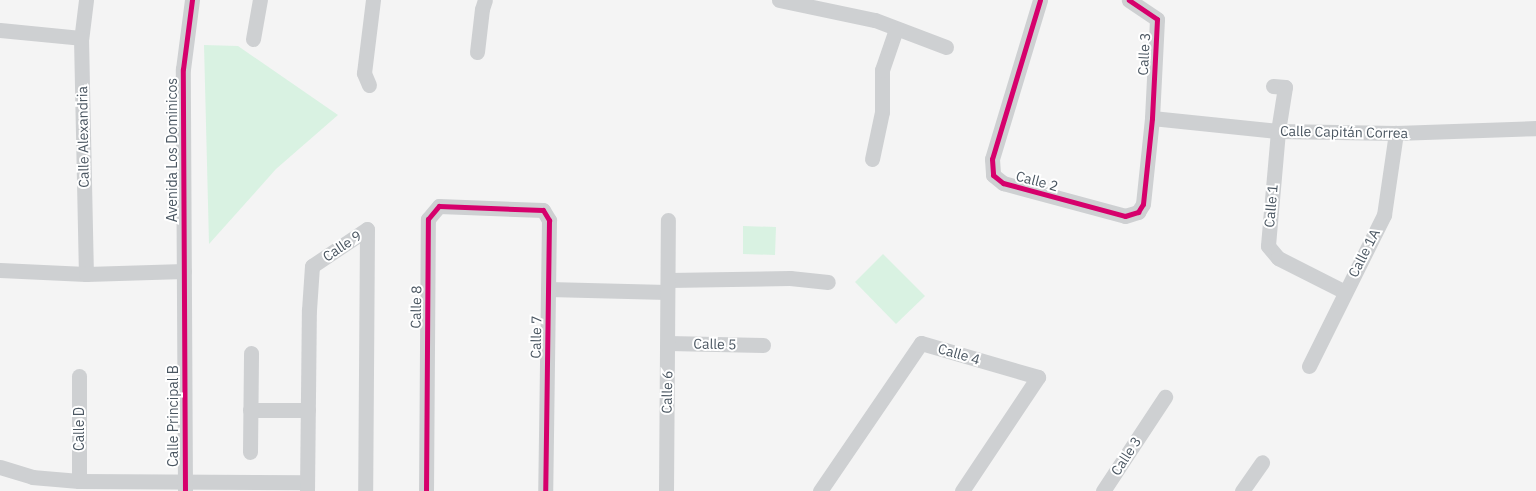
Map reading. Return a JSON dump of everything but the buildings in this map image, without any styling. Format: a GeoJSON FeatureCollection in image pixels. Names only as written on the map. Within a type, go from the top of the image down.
{"type":"FeatureCollection","features":[{"type":"Feature","properties":{"kind":"street","name":"Calle Alexandria"},"geometry":{"type":"LineString","coordinates":[[86,0],[81,38],[86,274]]}},
{"type":"Feature","properties":{"kind":"street","name":"Avenida Los Dominicos"},"geometry":{"type":"LineString","coordinates":[[184,340],[183,69],[192,0]]}},
{"type":"Feature","properties":{"kind":"street"},"geometry":{"type":"LineString","coordinates":[[253,39],[260,0]]}},
{"type":"Feature","properties":{"kind":"street"},"geometry":{"type":"LineString","coordinates":[[369,85],[364,73],[373,0]]}},
{"type":"Feature","properties":{"kind":"street"},"geometry":{"type":"LineString","coordinates":[[477,52],[482,9],[485,0]]}},
{"type":"Feature","properties":{"kind":"street"},"geometry":{"type":"LineString","coordinates":[[779,0],[875,20],[946,47]]}},
{"type":"Feature","properties":{"kind":"street","name":"Calle 2"},"geometry":{"type":"LineString","coordinates":[[1040,0],[992,159],[993,175],[1003,183],[1125,216],[1138,212],[1143,204],[1152,121]]}},
{"type":"Feature","properties":{"kind":"street","name":"Calle 3"},"geometry":{"type":"LineString","coordinates":[[1129,0],[1157,19],[1152,121]]}},
{"type":"Feature","properties":{"kind":"street"},"geometry":{"type":"LineString","coordinates":[[872,159],[882,112],[882,70],[896,29]]}},
{"type":"Feature","properties":{"kind":"street"},"geometry":{"type":"LineString","coordinates":[[0,30],[81,38]]}},
{"type":"Feature","properties":{"kind":"street","name":"Calle 1"},"geometry":{"type":"LineString","coordinates":[[1273,86],[1285,87],[1278,131],[1268,246],[1278,258],[1345,292]]}},
{"type":"Feature","properties":{"kind":"street","name":"Calle Capitán Correa"},"geometry":{"type":"LineString","coordinates":[[1152,121],[1278,131],[1396,133],[1536,128]]}},
{"type":"Feature","properties":{"kind":"street","name":"Calle 1A"},"geometry":{"type":"LineString","coordinates":[[1309,366],[1384,215],[1396,133]]}},
{"type":"Feature","properties":{"kind":"street","name":"Calle 8"},"geometry":{"type":"LineString","coordinates":[[426,491],[428,219],[439,206],[518,209]]}},
{"type":"Feature","properties":{"kind":"street","name":"Calle 7"},"geometry":{"type":"LineString","coordinates":[[518,209],[543,210],[549,220],[545,491]]}},
{"type":"Feature","properties":{"kind":"street","name":"Calle 6"},"geometry":{"type":"LineString","coordinates":[[666,491],[668,220]]}},
{"type":"Feature","properties":{"kind":"street","name":"Calle 9"},"geometry":{"type":"LineString","coordinates":[[307,487],[312,266],[367,229],[365,491]]}},
{"type":"Feature","properties":{"kind":"street"},"geometry":{"type":"LineString","coordinates":[[0,270],[86,274],[184,271]]}},
{"type":"Feature","properties":{"kind":"street"},"geometry":{"type":"LineString","coordinates":[[548,289],[667,286],[790,278],[828,282]]}},
{"type":"Feature","properties":{"kind":"street","name":"Calle Principal B"},"geometry":{"type":"LineString","coordinates":[[184,340],[185,486]]}},
{"type":"Feature","properties":{"kind":"street","name":"Calle 5"},"geometry":{"type":"LineString","coordinates":[[668,343],[763,345]]}},
{"type":"Feature","properties":{"kind":"street","name":"Calle 4"},"geometry":{"type":"LineString","coordinates":[[820,491],[921,343],[1038,376],[962,491]]}},
{"type":"Feature","properties":{"kind":"street"},"geometry":{"type":"LineString","coordinates":[[250,452],[251,353]]}},
{"type":"Feature","properties":{"kind":"street","name":"Calle D"},"geometry":{"type":"LineString","coordinates":[[79,376],[79,481]]}},
{"type":"Feature","properties":{"kind":"street","name":"Calle 3"},"geometry":{"type":"LineString","coordinates":[[1103,491],[1165,397]]}},
{"type":"Feature","properties":{"kind":"street"},"geometry":{"type":"LineString","coordinates":[[250,410],[308,410]]}},
{"type":"Feature","properties":{"kind":"street"},"geometry":{"type":"LineString","coordinates":[[1242,491],[1262,462]]}},
{"type":"Feature","properties":{"kind":"street"},"geometry":{"type":"LineString","coordinates":[[0,467],[32,477],[79,481],[185,486],[307,487]]}},
{"type":"Feature","properties":{"kind":"green space"},"geometry":{"type":"Polygon","coordinates":[[[204,45],[238,46],[338,115],[276,169],[209,244],[204,45]]]}},
{"type":"Feature","properties":{"kind":"green space"},"geometry":{"type":"Polygon","coordinates":[[[743,226],[776,227],[775,255],[743,254],[743,226]]]}},
{"type":"Feature","properties":{"kind":"green space"},"geometry":{"type":"Polygon","coordinates":[[[883,254],[925,296],[896,324],[855,282],[883,254]]]}},
{"type":"Feature","properties":{"kind":"cycle path"},"geometry":{"type":"LineString","coordinates":[[185,491],[183,69],[192,0]]}},
{"type":"Feature","properties":{"kind":"cycle path"},"geometry":{"type":"LineString","coordinates":[[1040,0],[992,159],[993,175],[1003,183],[1125,216],[1138,212],[1143,204],[1152,118],[1157,19],[1129,0]]}},
{"type":"Feature","properties":{"kind":"cycle path"},"geometry":{"type":"LineString","coordinates":[[426,491],[428,219],[439,206],[543,210],[549,220],[545,491]]}}]}
